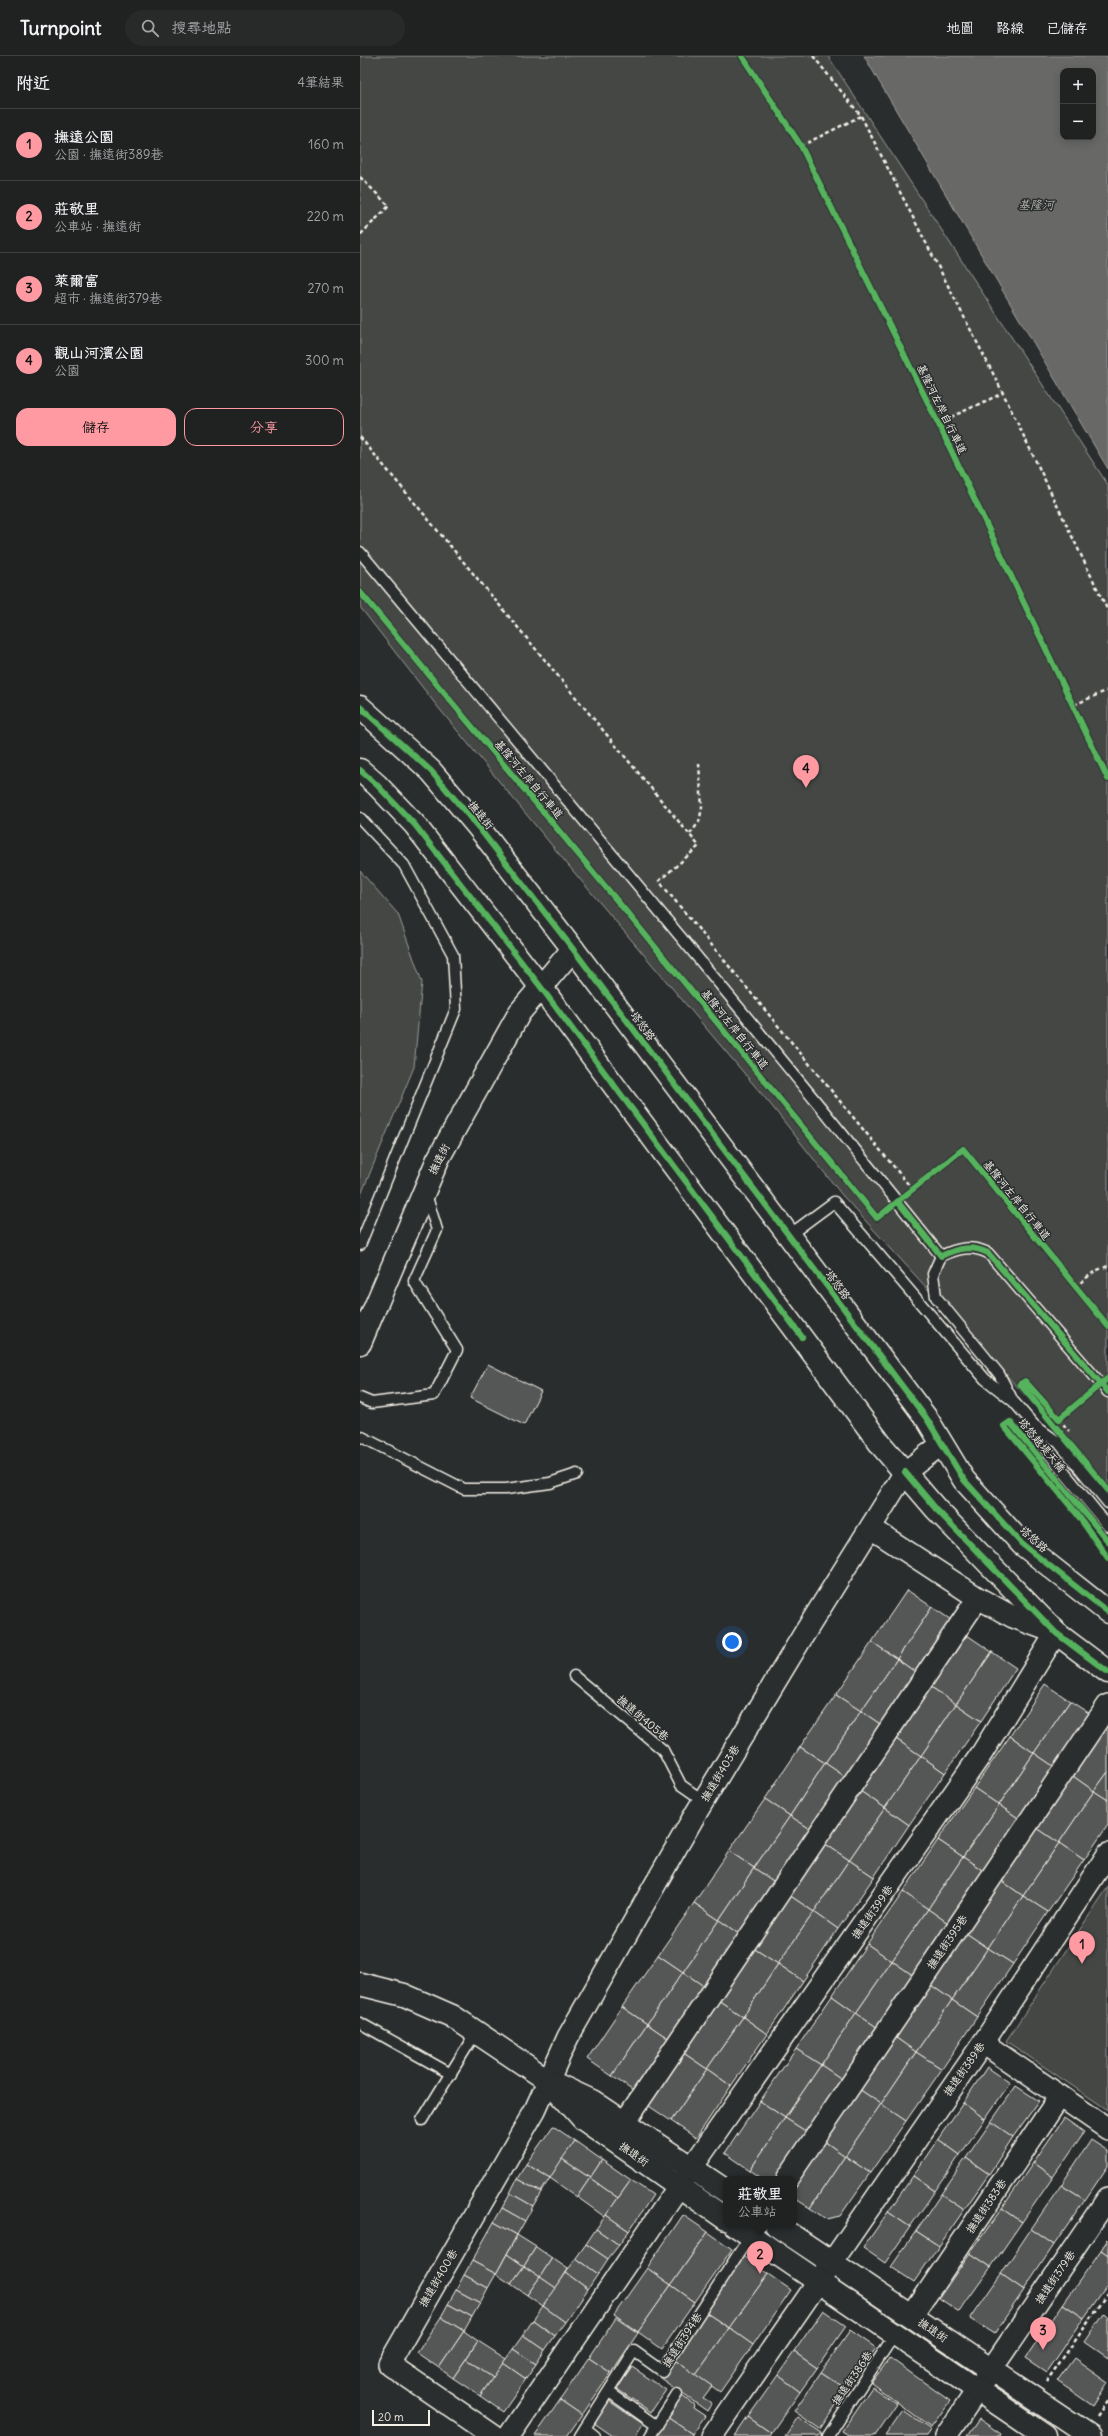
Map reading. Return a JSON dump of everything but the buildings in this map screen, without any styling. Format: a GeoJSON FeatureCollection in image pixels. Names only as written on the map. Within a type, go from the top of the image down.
{"type":"FeatureCollection","features":[{"type":"Feature","properties":{"kind":"main road","name":"撫遠街"},"geometry":{"type":"LineString","coordinates":[[360,707],[431,771],[479,828],[573,949],[540,986],[520,1012],[438,1159],[408,1226],[360,1344]]}},
{"type":"Feature","properties":{"kind":"main road"},"geometry":{"type":"LineString","coordinates":[[360,770],[377,785],[415,825],[540,986],[882,1446],[936,1509],[1056,1633],[1108,1672]]}},
{"type":"Feature","properties":{"kind":"main road","name":"塔悠路"},"geometry":{"type":"LineString","coordinates":[[573,949],[787,1236],[927,1419],[964,1480],[1022,1544],[1108,1612]]}},
{"type":"Feature","properties":{"kind":"main road","name":"撫遠街"},"geometry":{"type":"LineString","coordinates":[[360,1984],[404,1995],[452,2016],[549,2081],[584,2096],[723,2189]]}},
{"type":"Feature","properties":{"kind":"main road","name":"撫遠街"},"geometry":{"type":"LineString","coordinates":[[549,2081],[574,2111],[583,2119],[723,2217]]}},
{"type":"Feature","properties":{"kind":"main road","name":"撫遠街"},"geometry":{"type":"LineString","coordinates":[[780,2228],[992,2370],[1092,2429]]}},
{"type":"Feature","properties":{"kind":"main road"},"geometry":{"type":"LineString","coordinates":[[742,2230],[816,2282],[1045,2436]]}},
{"type":"Feature","properties":{"kind":"street"},"geometry":{"type":"LineString","coordinates":[[905,1472],[942,1444]]}},
{"type":"Feature","properties":{"kind":"street","name":"撫遠街403巷"},"geometry":{"type":"LineString","coordinates":[[549,2081],[564,2044],[704,1801],[804,1634],[905,1472]]}},
{"type":"Feature","properties":{"kind":"street"},"geometry":{"type":"LineString","coordinates":[[871,1528],[978,1598],[1013,1617],[1056,1633]]}},
{"type":"Feature","properties":{"kind":"street"},"geometry":{"type":"LineString","coordinates":[[624,2122],[978,1598]]}},
{"type":"Feature","properties":{"kind":"street","name":"撫遠街399巷"},"geometry":{"type":"LineString","coordinates":[[679,2186],[982,1753],[1056,1633]]}},
{"type":"Feature","properties":{"kind":"street","name":"撫遠街395巷"},"geometry":{"type":"LineString","coordinates":[[789,2176],[1108,1705]]}},
{"type":"Feature","properties":{"kind":"street","name":"撫遠街389巷"},"geometry":{"type":"LineString","coordinates":[[816,2282],[983,2043],[1108,1854]]}},
{"type":"Feature","properties":{"kind":"street"},"geometry":{"type":"LineString","coordinates":[[983,2043],[1108,2128]]}},
{"type":"Feature","properties":{"kind":"street","name":"撫遠街400巷"},"geometry":{"type":"LineString","coordinates":[[494,2436],[389,2364],[533,2114],[549,2081]]}},
{"type":"Feature","properties":{"kind":"street","name":"撫遠街383巷"},"geometry":{"type":"LineString","coordinates":[[912,2316],[1060,2096]]}},
{"type":"Feature","properties":{"kind":"street"},"geometry":{"type":"LineString","coordinates":[[509,2436],[679,2186]]}},
{"type":"Feature","properties":{"kind":"street","name":"撫遠街379巷"},"geometry":{"type":"LineString","coordinates":[[946,2436],[1108,2198]]}},
{"type":"Feature","properties":{"kind":"street"},"geometry":{"type":"LineString","coordinates":[[712,2436],[816,2282]]}},
{"type":"Feature","properties":{"kind":"lane"},"geometry":{"type":"LineString","coordinates":[[360,552],[633,882],[770,1042],[941,1256]]}},
{"type":"Feature","properties":{"kind":"lane"},"geometry":{"type":"LineString","coordinates":[[360,818],[404,865],[453,955],[456,1009],[360,1245]]}},
{"type":"Feature","properties":{"kind":"lane"},"geometry":{"type":"LineString","coordinates":[[360,1398],[372,1403],[434,1395],[457,1350],[414,1281],[437,1230],[424,1190]]}},
{"type":"Feature","properties":{"kind":"lane"},"geometry":{"type":"LineString","coordinates":[[787,1236],[834,1202],[985,1379],[1013,1401],[1034,1425],[1059,1443],[1108,1503]]}},
{"type":"Feature","properties":{"kind":"lane"},"geometry":{"type":"LineString","coordinates":[[1013,1401],[999,1374],[936,1297],[933,1274],[941,1256],[954,1250],[968,1247],[988,1253],[1108,1392]]}},
{"type":"Feature","properties":{"kind":"lane"},"geometry":{"type":"LineString","coordinates":[[1034,1425],[1046,1450],[1108,1526]]}},
{"type":"Feature","properties":{"kind":"lane"},"geometry":{"type":"LineString","coordinates":[[360,1436],[464,1489],[506,1489],[550,1483],[577,1474]]}},
{"type":"Feature","properties":{"kind":"lane","name":"撫遠街405巷"},"geometry":{"type":"LineString","coordinates":[[574,1676],[663,1750],[681,1785],[704,1801]]}},
{"type":"Feature","properties":{"kind":"lane"},"geometry":{"type":"LineString","coordinates":[[360,2023],[451,2074]]}},
{"type":"Feature","properties":{"kind":"lane"},"geometry":{"type":"LineString","coordinates":[[422,2120],[476,2032]]}},
{"type":"Feature","properties":{"kind":"lane","name":"撫遠街394巷"},"geometry":{"type":"LineString","coordinates":[[582,2432],[634,2351],[662,2371],[742,2230]]}},
{"type":"Feature","properties":{"kind":"lane","name":"撫遠街386巷"},"geometry":{"type":"LineString","coordinates":[[828,2436],[895,2334]]}},
{"type":"Feature","properties":{"kind":"lane"},"geometry":{"type":"LineString","coordinates":[[609,2392],[657,2426]]}},
{"type":"Feature","properties":{"kind":"lane"},"geometry":{"type":"LineString","coordinates":[[650,2436],[677,2394]]}},
{"type":"Feature","properties":{"kind":"lane"},"geometry":{"type":"LineString","coordinates":[[582,2432],[595,2436]]}},
{"type":"Feature","properties":{"kind":"path"},"geometry":{"type":"LineString","coordinates":[[813,56],[861,116],[1003,393],[1108,611]]}},
{"type":"Feature","properties":{"kind":"path"},"geometry":{"type":"LineString","coordinates":[[801,146],[861,116]]}},
{"type":"Feature","properties":{"kind":"path"},"geometry":{"type":"LineString","coordinates":[[797,140],[804,153]]}},
{"type":"Feature","properties":{"kind":"path"},"geometry":{"type":"LineString","coordinates":[[360,177],[389,206],[360,235]]}},
{"type":"Feature","properties":{"kind":"path"},"geometry":{"type":"LineString","coordinates":[[938,422],[1003,393]]}},
{"type":"Feature","properties":{"kind":"path"},"geometry":{"type":"LineString","coordinates":[[360,437],[699,846],[659,881],[913,1190]]}},
{"type":"Feature","properties":{"kind":"path"},"geometry":{"type":"LineString","coordinates":[[1074,705],[1108,690]]}},
{"type":"Feature","properties":{"kind":"path"},"geometry":{"type":"LineString","coordinates":[[1071,698],[1078,712]]}},
{"type":"Feature","properties":{"kind":"path"},"geometry":{"type":"LineString","coordinates":[[690,834],[700,822],[702,808],[699,764]]}},
{"type":"Feature","properties":{"kind":"path"},"geometry":{"type":"LineString","coordinates":[[898,1202],[918,1185]]}},
{"type":"Feature","properties":{"kind":"path"},"geometry":{"type":"LineString","coordinates":[[1075,1287],[1096,1271],[1108,1266]]}},
{"type":"Feature","properties":{"kind":"path"},"geometry":{"type":"LineString","coordinates":[[1070,1281],[1080,1293]]}},
{"type":"Feature","properties":{"kind":"path"},"geometry":{"type":"LineString","coordinates":[[1054,1413],[1059,1419],[1065,1414]]}},
{"type":"Feature","properties":{"kind":"path"},"geometry":{"type":"LineString","coordinates":[[1042,2387],[1108,2294]]}},
{"type":"Feature","properties":{"kind":"path"},"geometry":{"type":"LineString","coordinates":[[1092,2429],[1108,2400]]}},
{"type":"Feature","properties":{"kind":"shaded area"},"geometry":{"type":"Polygon","coordinates":[[[360,56],[828,56],[1108,485],[1108,1496],[1039,1411],[842,1195],[771,1105],[573,871],[437,706],[360,607],[360,56]]]}},
{"type":"Feature","properties":{"kind":"shaded area"},"geometry":{"type":"Polygon","coordinates":[[[360,871],[398,914],[422,982],[414,1067],[360,1197],[360,871]]]}},
{"type":"Feature","properties":{"kind":"shaded area"},"geometry":{"type":"Polygon","coordinates":[[[1108,1887],[1108,2110],[1006,2041],[1108,1887]]]}},
{"type":"Feature","properties":{"kind":"water","name":"基隆河"},"geometry":{"type":"Polygon","coordinates":[[[864,56],[1108,56],[1108,469],[864,56]]]}},
{"type":"Feature","properties":{"kind":"cycle path","name":"基隆河左岸自行車道"},"geometry":{"type":"LineString","coordinates":[[742,56],[801,146],[938,423],[1108,779]]}},
{"type":"Feature","properties":{"kind":"cycle path","name":"基隆河左岸自行車道"},"geometry":{"type":"LineString","coordinates":[[360,592],[629,915],[877,1218],[963,1149],[1108,1326]]}},
{"type":"Feature","properties":{"kind":"cycle path"},"geometry":{"type":"LineString","coordinates":[[360,707],[431,771],[479,828],[573,949],[927,1419],[964,1480],[1022,1544],[1108,1612]]}},
{"type":"Feature","properties":{"kind":"cycle path"},"geometry":{"type":"LineString","coordinates":[[360,770],[377,785],[415,825],[540,986],[802,1337]]}},
{"type":"Feature","properties":{"kind":"cycle path"},"geometry":{"type":"LineString","coordinates":[[898,1202],[941,1256],[964,1248],[976,1249],[988,1253],[1108,1392]]}},
{"type":"Feature","properties":{"kind":"cycle path"},"geometry":{"type":"LineString","coordinates":[[1108,1378],[1059,1419],[1025,1381],[1020,1384],[1108,1490]]}},
{"type":"Feature","properties":{"kind":"cycle path","name":"塔悠越堤天橋"},"geometry":{"type":"LineString","coordinates":[[1108,1541],[1010,1422],[1004,1426],[1077,1514],[1108,1558]]}},
{"type":"Feature","properties":{"kind":"cycle path"},"geometry":{"type":"LineString","coordinates":[[905,1472],[936,1509],[1056,1633],[1108,1672]]}},
{"type":"Feature","properties":{"kind":"place","name":"觀山河濱公園"},"geometry":{"type":"Point","coordinates":[806,788]}},
{"type":"Feature","properties":{"kind":"place","name":"撫遠公園"},"geometry":{"type":"Point","coordinates":[1082,1964]}},
{"type":"Feature","properties":{"kind":"place","name":"莊敬里"},"geometry":{"type":"Point","coordinates":[760,2274]}},
{"type":"Feature","properties":{"kind":"place","name":"萊爾富"},"geometry":{"type":"Point","coordinates":[1043,2350]}}]}
